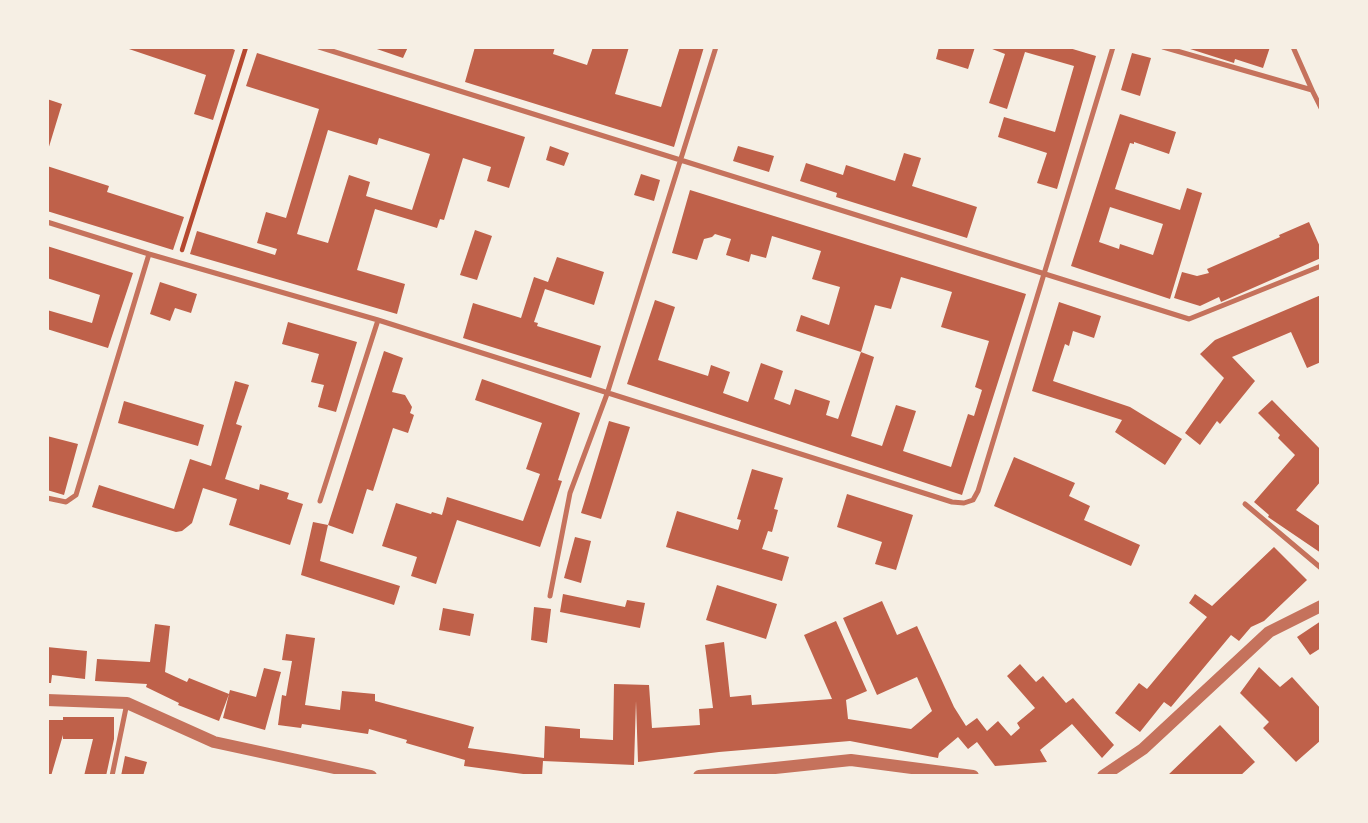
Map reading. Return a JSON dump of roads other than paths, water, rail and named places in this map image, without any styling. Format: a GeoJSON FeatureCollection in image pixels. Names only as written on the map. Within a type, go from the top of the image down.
{"type":"FeatureCollection","features":[{"type":"Feature","properties":{"kind":"street"},"geometry":{"type":"LineString","coordinates":[[1103,776],[1143,749],[1269,632],[1321,606]]}},
{"type":"Feature","properties":{"kind":"street"},"geometry":{"type":"LineString","coordinates":[[47,700],[127,703],[214,742],[371,776]]}},
{"type":"Feature","properties":{"kind":"street"},"geometry":{"type":"LineString","coordinates":[[699,776],[851,760],[973,776]]}},
{"type":"Feature","properties":{"kind":"lane"},"geometry":{"type":"LineString","coordinates":[[319,47],[1189,319],[1321,266]]}},
{"type":"Feature","properties":{"kind":"lane"},"geometry":{"type":"LineString","coordinates":[[550,596],[570,494],[607,394],[716,47]]}},
{"type":"Feature","properties":{"kind":"lane"},"geometry":{"type":"LineString","coordinates":[[47,222],[178,263],[378,320],[952,502],[964,503],[973,500],[978,491],[1114,47]]}},
{"type":"Feature","properties":{"kind":"lane"},"geometry":{"type":"LineString","coordinates":[[1163,47],[1312,90]]}},
{"type":"Feature","properties":{"kind":"lane"},"geometry":{"type":"LineString","coordinates":[[1293,47],[1321,108]]}},
{"type":"Feature","properties":{"kind":"lane"},"geometry":{"type":"LineString","coordinates":[[47,498],[66,502],[76,495],[149,254]]}},
{"type":"Feature","properties":{"kind":"lane"},"geometry":{"type":"LineString","coordinates":[[320,501],[378,320]]}},
{"type":"Feature","properties":{"kind":"lane"},"geometry":{"type":"LineString","coordinates":[[1245,504],[1321,568]]}},
{"type":"Feature","properties":{"kind":"lane"},"geometry":{"type":"LineString","coordinates":[[112,776],[127,703]]}}]}
